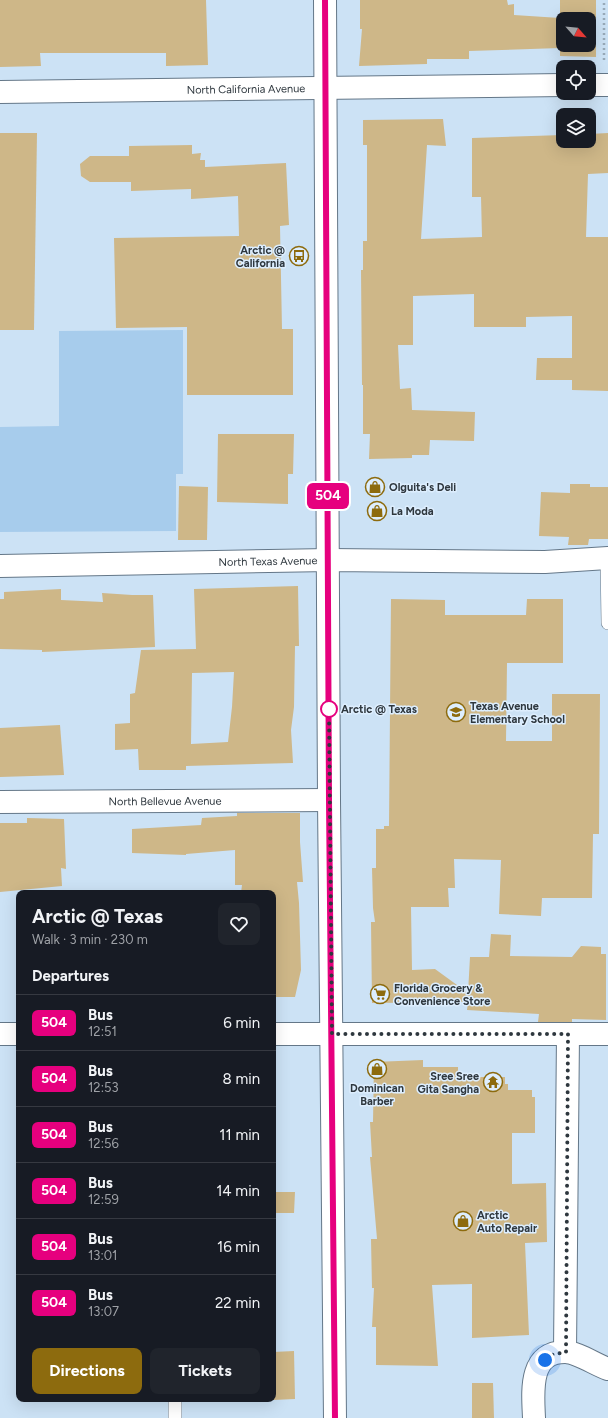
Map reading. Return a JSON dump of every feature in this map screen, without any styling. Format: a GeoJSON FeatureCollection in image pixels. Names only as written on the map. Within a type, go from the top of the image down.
{"type":"FeatureCollection","features":[{"type":"Feature","properties":{"kind":"street"},"geometry":{"type":"LineString","coordinates":[[325,0],[329,800],[335,1418]]}},
{"type":"Feature","properties":{"kind":"street","name":"North California Avenue"},"geometry":{"type":"LineString","coordinates":[[0,92],[556,85]]}},
{"type":"Feature","properties":{"kind":"street","name":"North Texas Avenue"},"geometry":{"type":"LineString","coordinates":[[0,566],[329,560],[546,562],[607,558]]}},
{"type":"Feature","properties":{"kind":"street","name":"North Bellevue Avenue"},"geometry":{"type":"LineString","coordinates":[[0,802],[329,800]]}},
{"type":"Feature","properties":{"kind":"street"},"geometry":{"type":"LineString","coordinates":[[0,1034],[16,1034]]}},
{"type":"Feature","properties":{"kind":"street"},"geometry":{"type":"LineString","coordinates":[[276,1034],[608,1034]]}},
{"type":"Feature","properties":{"kind":"street"},"geometry":{"type":"LineString","coordinates":[[566,1352],[568,1034]]}},
{"type":"Feature","properties":{"kind":"street"},"geometry":{"type":"LineString","coordinates":[[534,1418],[533,1383],[538,1365],[551,1355],[566,1352],[588,1359],[608,1369]]}},
{"type":"Feature","properties":{"kind":"lane"},"geometry":{"type":"LineString","coordinates":[[607,558],[608,623]]}},
{"type":"Feature","properties":{"kind":"lane"},"geometry":{"type":"LineString","coordinates":[[174,1402],[175,1418]]}},
{"type":"Feature","properties":{"kind":"path"},"geometry":{"type":"LineString","coordinates":[[600,85],[604,0]]}},
{"type":"Feature","properties":{"kind":"shaded area"},"geometry":{"type":"Polygon","coordinates":[[[183,330],[183,474],[176,474],[176,531],[0,532],[0,427],[59,426],[59,331],[183,330]]]}},
{"type":"Feature","properties":{"kind":"building"},"geometry":{"type":"Polygon","coordinates":[[[0,0],[206,0],[208,65],[166,66],[166,53],[40,53],[41,66],[0,67],[0,0]]]}},
{"type":"Feature","properties":{"kind":"building"},"geometry":{"type":"Polygon","coordinates":[[[360,0],[507,0],[508,5],[514,4],[514,15],[556,18],[556,48],[469,51],[469,59],[427,59],[427,64],[359,66],[362,29],[360,29],[360,0]]]}},
{"type":"Feature","properties":{"kind":"building"},"geometry":{"type":"Polygon","coordinates":[[[560,0],[596,0],[596,12],[560,12],[560,0]]]}},
{"type":"Feature","properties":{"kind":"building"},"geometry":{"type":"Polygon","coordinates":[[[560,52],[596,52],[596,57],[560,56],[560,52]]]}},
{"type":"Feature","properties":{"kind":"building"},"geometry":{"type":"Polygon","coordinates":[[[443,119],[446,146],[427,145],[421,239],[482,237],[481,197],[472,197],[472,138],[556,135],[556,148],[596,148],[596,134],[608,133],[608,173],[588,174],[586,237],[608,237],[608,391],[572,390],[572,380],[536,380],[537,358],[572,358],[572,316],[526,317],[526,327],[474,327],[474,294],[413,296],[413,345],[398,345],[400,389],[411,388],[412,410],[475,412],[474,441],[430,440],[429,455],[412,455],[412,458],[369,459],[370,434],[363,434],[362,385],[361,270],[363,270],[363,241],[367,241],[367,145],[363,145],[363,120],[443,119]]]}},
{"type":"Feature","properties":{"kind":"building"},"geometry":{"type":"Polygon","coordinates":[[[0,133],[37,133],[34,330],[0,330],[0,133]]]}},
{"type":"Feature","properties":{"kind":"building"},"geometry":{"type":"Polygon","coordinates":[[[192,145],[192,154],[201,153],[200,160],[205,160],[205,167],[286,163],[289,225],[280,226],[282,329],[293,329],[293,395],[187,395],[187,327],[116,328],[114,238],[239,236],[238,196],[191,199],[191,189],[131,191],[131,182],[90,182],[81,176],[80,164],[90,156],[129,156],[129,146],[192,145]]]}},
{"type":"Feature","properties":{"kind":"building"},"geometry":{"type":"Polygon","coordinates":[[[218,434],[294,434],[293,474],[288,474],[288,504],[217,502],[218,434]]]}},
{"type":"Feature","properties":{"kind":"building"},"geometry":{"type":"Polygon","coordinates":[[[570,484],[590,484],[590,487],[608,487],[608,539],[589,539],[588,545],[568,545],[569,537],[539,536],[541,492],[570,493],[570,484]]]}},
{"type":"Feature","properties":{"kind":"building"},"geometry":{"type":"Polygon","coordinates":[[[179,486],[208,487],[207,540],[178,540],[179,486]]]}},
{"type":"Feature","properties":{"kind":"building"},"geometry":{"type":"Polygon","coordinates":[[[298,586],[299,646],[295,646],[294,707],[291,730],[293,763],[186,766],[186,770],[139,770],[138,749],[115,750],[115,724],[130,723],[130,694],[135,693],[141,650],[196,649],[194,589],[298,586]],[[234,672],[192,673],[191,744],[228,742],[234,672]]]}},
{"type":"Feature","properties":{"kind":"building"},"geometry":{"type":"Polygon","coordinates":[[[61,589],[61,600],[103,602],[102,593],[153,595],[155,647],[42,652],[42,650],[0,649],[0,599],[4,599],[4,592],[61,589]]]}},
{"type":"Feature","properties":{"kind":"building"},"geometry":{"type":"Polygon","coordinates":[[[391,599],[445,600],[445,615],[526,615],[527,599],[563,599],[563,663],[507,663],[506,741],[552,741],[552,694],[600,694],[599,834],[593,834],[592,898],[542,898],[541,916],[499,914],[501,860],[454,859],[455,888],[448,888],[449,907],[411,907],[412,970],[435,969],[468,993],[470,957],[489,957],[491,934],[511,935],[510,956],[572,957],[581,946],[601,947],[601,954],[606,954],[606,1020],[572,1019],[572,1022],[538,1022],[539,1014],[467,1010],[468,1002],[372,1003],[371,922],[375,922],[373,908],[372,868],[376,868],[376,829],[384,829],[384,826],[389,826],[391,599]]]}},
{"type":"Feature","properties":{"kind":"building"},"geometry":{"type":"Polygon","coordinates":[[[60,725],[64,775],[0,777],[0,728],[60,725]]]}},
{"type":"Feature","properties":{"kind":"building"},"geometry":{"type":"Polygon","coordinates":[[[237,813],[300,813],[300,842],[303,882],[297,882],[301,970],[295,997],[276,997],[276,890],[241,890],[242,885],[235,885],[235,850],[186,855],[132,853],[132,829],[201,825],[202,818],[237,816],[237,813]]]}},
{"type":"Feature","properties":{"kind":"building"},"geometry":{"type":"Polygon","coordinates":[[[27,818],[64,819],[66,869],[61,868],[62,886],[0,892],[0,823],[27,823],[27,818]]]}},
{"type":"Feature","properties":{"kind":"building"},"geometry":{"type":"Polygon","coordinates":[[[423,1060],[423,1067],[458,1067],[458,1077],[505,1077],[505,1084],[508,1084],[508,1090],[532,1090],[532,1097],[535,1097],[535,1133],[512,1133],[512,1184],[546,1183],[547,1242],[525,1243],[529,1335],[472,1338],[472,1284],[432,1285],[438,1366],[376,1365],[376,1327],[372,1327],[374,1288],[372,1288],[371,1239],[377,1239],[370,1157],[372,1157],[370,1122],[373,1122],[374,1062],[423,1060]]]}},
{"type":"Feature","properties":{"kind":"building"},"geometry":{"type":"Polygon","coordinates":[[[276,1192],[295,1192],[294,1213],[276,1213],[276,1192]]]}},
{"type":"Feature","properties":{"kind":"building"},"geometry":{"type":"Polygon","coordinates":[[[294,1351],[295,1399],[276,1400],[276,1352],[294,1351]]]}},
{"type":"Feature","properties":{"kind":"building"},"geometry":{"type":"Polygon","coordinates":[[[472,1383],[493,1383],[494,1418],[472,1418],[472,1383]]]}},
{"type":"Feature","properties":{"kind":"bus line","name":"504"},"geometry":{"type":"LineString","coordinates":[[325,0],[328,340],[329,800],[335,1418]]}},
{"type":"Feature","properties":{"kind":"place","name":"Arctic @ California"},"geometry":{"type":"Point","coordinates":[299,256]}},
{"type":"Feature","properties":{"kind":"place","name":"Olguita's Deli"},"geometry":{"type":"Point","coordinates":[375,487]}},
{"type":"Feature","properties":{"kind":"place","name":"La Moda"},"geometry":{"type":"Point","coordinates":[377,511]}},
{"type":"Feature","properties":{"kind":"place","name":"Arctic @ Texas"},"geometry":{"type":"Point","coordinates":[329,709]}},
{"type":"Feature","properties":{"kind":"place","name":"Texas Avenue Elementary School"},"geometry":{"type":"Point","coordinates":[456,712]}},
{"type":"Feature","properties":{"kind":"place","name":"Florida Grocery & Convenience Store"},"geometry":{"type":"Point","coordinates":[380,994]}},
{"type":"Feature","properties":{"kind":"place","name":"Dominican Barber"},"geometry":{"type":"Point","coordinates":[377,1069]}},
{"type":"Feature","properties":{"kind":"place","name":"Sree Sree Gita Sangha"},"geometry":{"type":"Point","coordinates":[493,1082]}},
{"type":"Feature","properties":{"kind":"place","name":"Arctic Auto Repair"},"geometry":{"type":"Point","coordinates":[463,1221]}},
{"type":"Feature","properties":{"kind":"route"},"geometry":{"type":"LineString","coordinates":[[329,709],[332,1034],[568,1034],[565,1315],[566,1352],[551,1355],[545,1360]]}}]}
